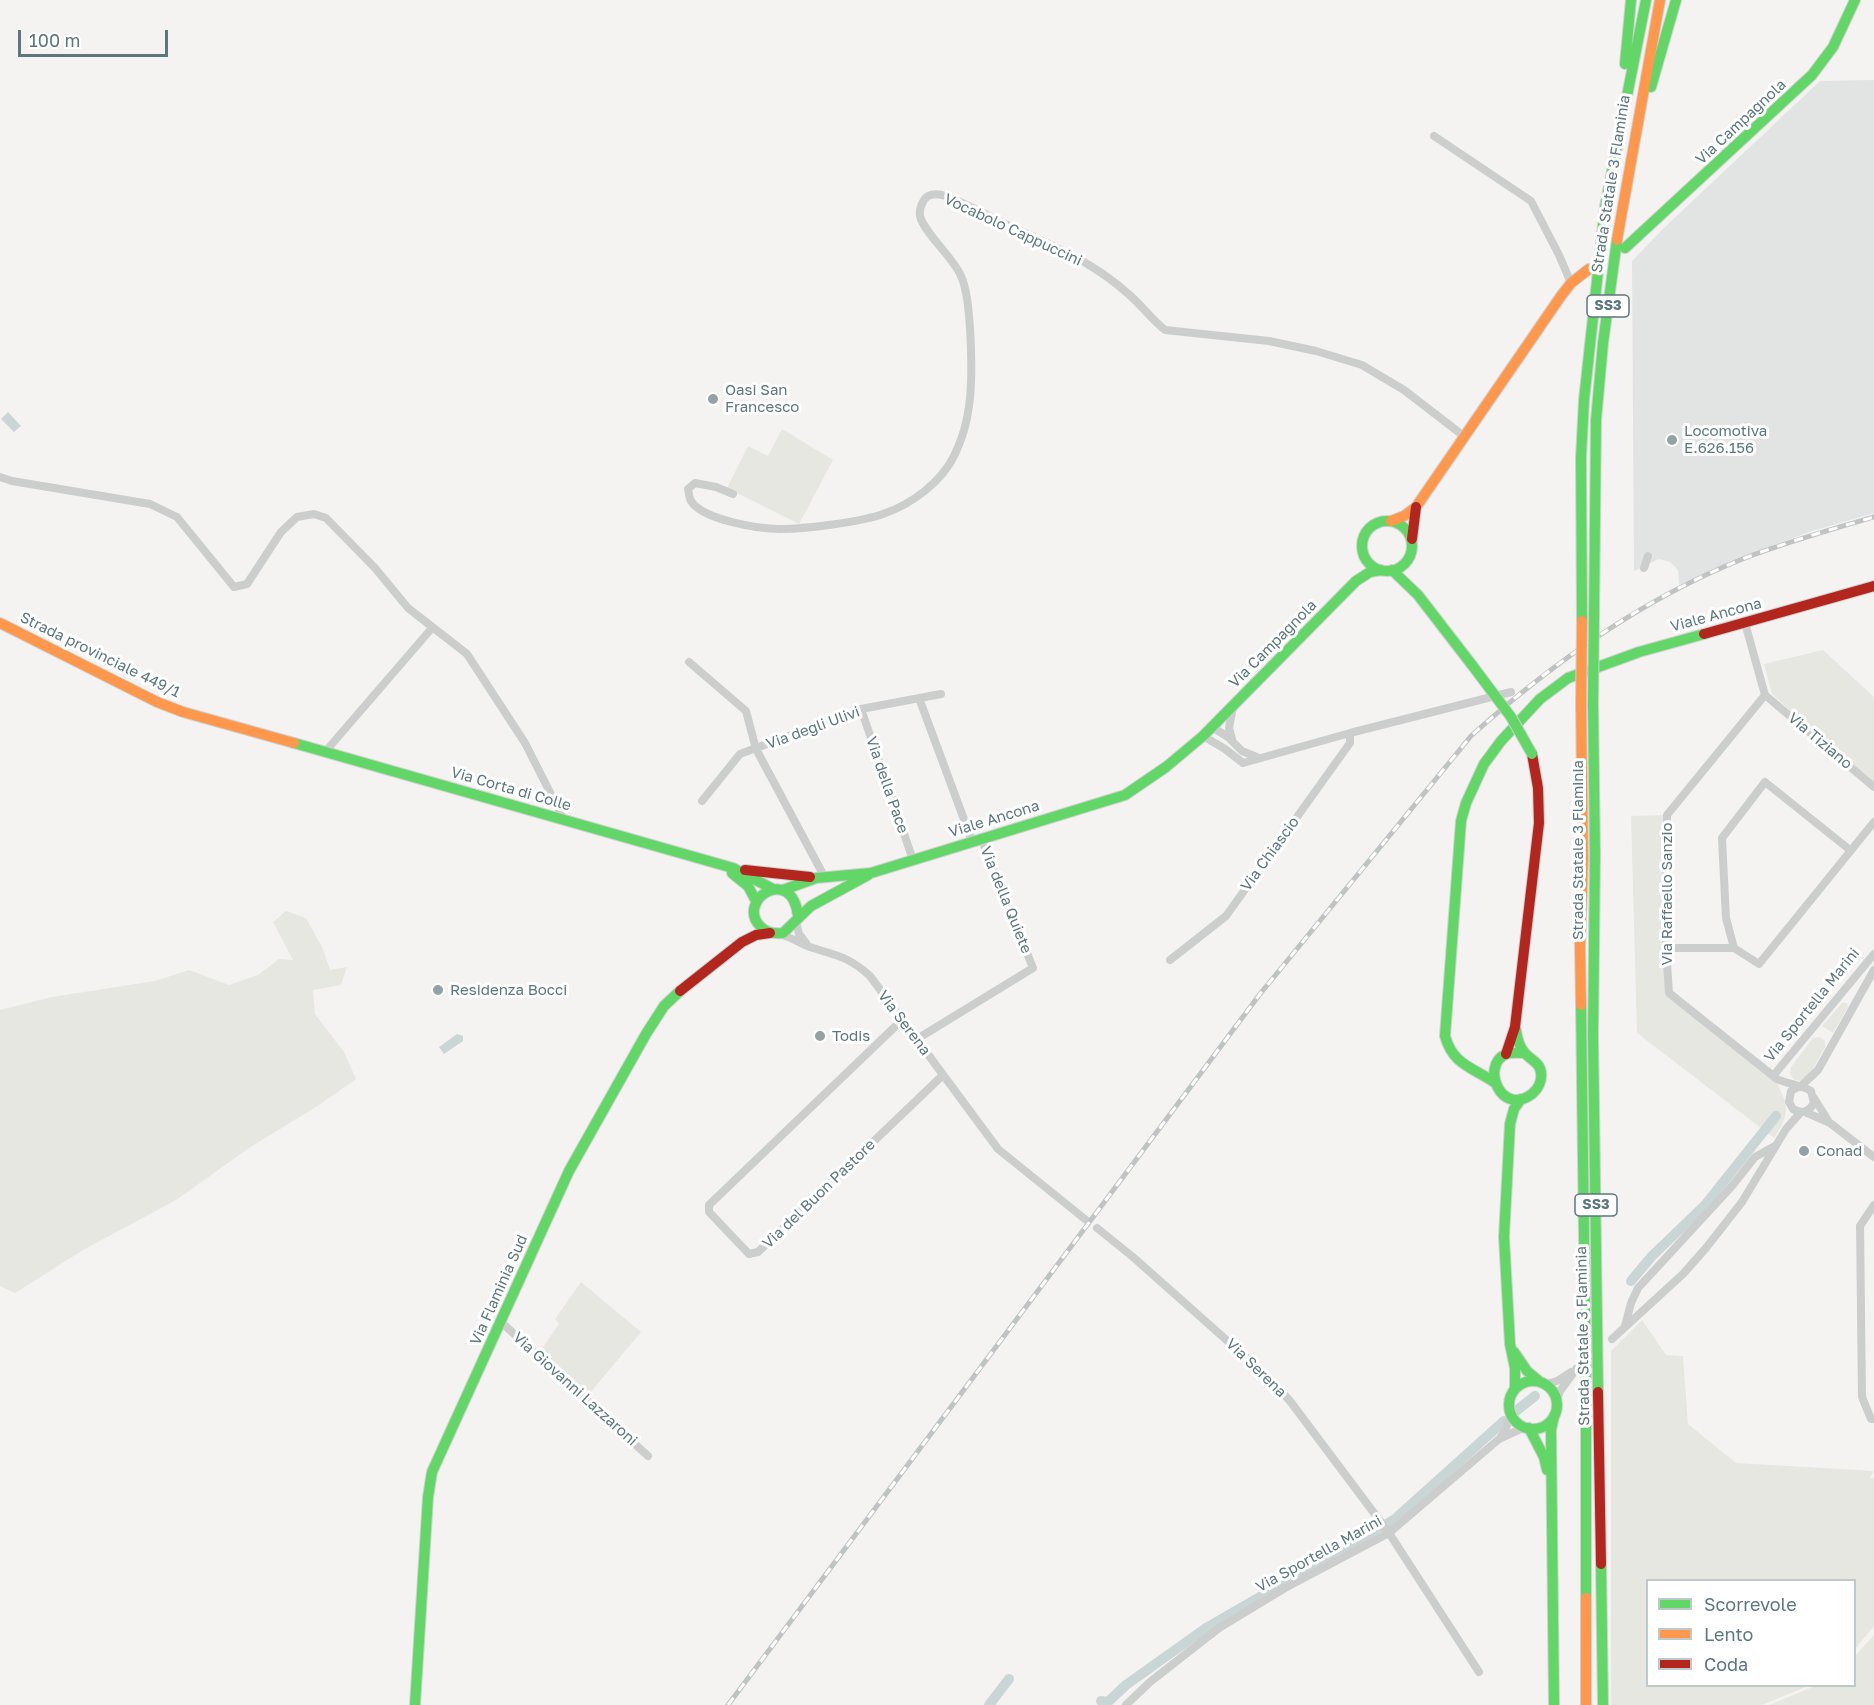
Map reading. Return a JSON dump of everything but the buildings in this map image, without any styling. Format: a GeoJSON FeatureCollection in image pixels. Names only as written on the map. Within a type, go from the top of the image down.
{"type":"FeatureCollection","features":[{"type":"Feature","properties":{"kind":"main road"},"geometry":{"type":"LineString","coordinates":[[1605,207],[1609,151],[1626,55],[1631,0]]}},
{"type":"Feature","properties":{"kind":"main road","name":"Strada Statale 3 Flaminia"},"geometry":{"type":"LineString","coordinates":[[1586,1705],[1586,1390],[1580,958],[1583,859],[1581,458],[1584,400],[1605,207],[1646,0]]}},
{"type":"Feature","properties":{"kind":"main road","name":"Strada Statale 3 Flaminia"},"geometry":{"type":"LineString","coordinates":[[1603,1705],[1593,1036],[1595,462],[1598,393],[1617,233],[1660,0]]}},
{"type":"Feature","properties":{"kind":"main road"},"geometry":{"type":"LineString","coordinates":[[1624,193],[1636,155],[1647,98],[1676,0]]}},
{"type":"Feature","properties":{"kind":"main road","name":"Via Campagnola"},"geometry":{"type":"LineString","coordinates":[[1625,249],[1812,75],[1833,47],[1854,0]]}},
{"type":"Feature","properties":{"kind":"main road","name":"Via Campagnola"},"geometry":{"type":"LineString","coordinates":[[1356,581],[1366,559],[1362,543],[1369,528],[1375,524],[1404,516],[1416,507],[1571,283],[1589,269]]}},
{"type":"Feature","properties":{"kind":"main road","name":"Via Campagnola"},"geometry":{"type":"LineString","coordinates":[[1125,795],[1167,767],[1203,736],[1356,581],[1370,572],[1400,567],[1406,562],[1412,547],[1416,507]]}},
{"type":"Feature","properties":{"kind":"main road"},"geometry":{"type":"LineString","coordinates":[[1391,521],[1404,527],[1412,539]]}},
{"type":"Feature","properties":{"kind":"main road"},"geometry":{"type":"LineString","coordinates":[[1366,559],[1370,564],[1404,579],[1417,591],[1511,717],[1532,754],[1538,775],[1539,823],[1515,1027],[1511,1046],[1502,1057],[1493,1075],[1494,1082],[1502,1094],[1510,1124]]}},
{"type":"Feature","properties":{"kind":"main road"},"geometry":{"type":"LineString","coordinates":[[1406,562],[1417,591]]}},
{"type":"Feature","properties":{"kind":"main road","name":"Viale Ancona"},"geometry":{"type":"LineString","coordinates":[[1494,1082],[1463,1065],[1450,1054],[1445,1036],[1461,821],[1474,783],[1501,741],[1540,699],[1568,678],[1639,652],[1874,586]]}},
{"type":"Feature","properties":{"kind":"main road","name":"Strada provinciale 449/1"},"geometry":{"type":"LineString","coordinates":[[0,623],[157,702],[183,712],[291,743]]}},
{"type":"Feature","properties":{"kind":"main road","name":"Via Corta di Colle"},"geometry":{"type":"LineString","coordinates":[[291,743],[728,867],[778,889]]}},
{"type":"Feature","properties":{"kind":"main road","name":"Viale Ancona"},"geometry":{"type":"LineString","coordinates":[[797,919],[811,906],[871,873],[1125,795]]}},
{"type":"Feature","properties":{"kind":"main road","name":"Viale Ancona"},"geometry":{"type":"LineString","coordinates":[[728,867],[784,876],[825,877],[871,873]]}},
{"type":"Feature","properties":{"kind":"main road","name":"Via Corta di Colle"},"geometry":{"type":"LineString","coordinates":[[728,867],[748,886],[756,902]]}},
{"type":"Feature","properties":{"kind":"main road"},"geometry":{"type":"LineString","coordinates":[[825,877],[840,882],[839,891]]}},
{"type":"Feature","properties":{"kind":"main road","name":"Viale Ancona"},"geometry":{"type":"LineString","coordinates":[[778,889],[825,877]]}},
{"type":"Feature","properties":{"kind":"main road"},"geometry":{"type":"LineString","coordinates":[[756,902],[760,895],[778,889],[794,897],[797,903],[797,919]]}},
{"type":"Feature","properties":{"kind":"main road","name":"Via Flaminia Sud"},"geometry":{"type":"LineString","coordinates":[[742,942],[755,918],[756,902]]}},
{"type":"Feature","properties":{"kind":"main road"},"geometry":{"type":"LineString","coordinates":[[755,918],[764,930],[774,933]]}},
{"type":"Feature","properties":{"kind":"main road","name":"Via Flaminia Sud"},"geometry":{"type":"LineString","coordinates":[[415,1705],[428,1497],[432,1472],[569,1172],[664,1006],[678,992],[742,942],[756,935],[788,930],[797,919]]}},
{"type":"Feature","properties":{"kind":"main road"},"geometry":{"type":"LineString","coordinates":[[1515,1027],[1518,1041],[1525,1053],[1537,1063],[1541,1078],[1535,1092],[1521,1099],[1514,1109],[1510,1124],[1504,1237],[1510,1344],[1515,1368],[1515,1388],[1509,1400],[1510,1414],[1519,1425],[1527,1428],[1544,1457],[1551,1485]]}},
{"type":"Feature","properties":{"kind":"main road"},"geometry":{"type":"LineString","coordinates":[[1473,1069],[1512,1052],[1525,1053]]}},
{"type":"Feature","properties":{"kind":"main road"},"geometry":{"type":"LineString","coordinates":[[1502,1094],[1508,1098],[1521,1099]]}},
{"type":"Feature","properties":{"kind":"main road"},"geometry":{"type":"LineString","coordinates":[[1510,1344],[1527,1371],[1551,1389],[1557,1401],[1551,1430],[1554,1705]]}},
{"type":"Feature","properties":{"kind":"main road"},"geometry":{"type":"LineString","coordinates":[[1515,1388],[1526,1381],[1542,1383]]}},
{"type":"Feature","properties":{"kind":"main road","name":"Via Sportella Marini"},"geometry":{"type":"LineString","coordinates":[[1527,1428],[1544,1426],[1554,1416]]}},
{"type":"Feature","properties":{"kind":"street"},"geometry":{"type":"LineString","coordinates":[[1434,136],[1531,201],[1571,283]]}},
{"type":"Feature","properties":{"kind":"street","name":"Vocabolo Cappuccini"},"geometry":{"type":"LineString","coordinates":[[733,495],[705,484],[695,483],[688,489],[690,500],[698,509],[711,515],[759,527],[781,529],[882,514],[914,498],[931,485],[952,459],[966,427],[969,406],[970,322],[966,288],[961,276],[920,216],[920,208],[924,201],[935,194],[943,195],[967,206],[1088,265],[1128,293],[1165,330],[1269,341],[1316,351],[1362,365],[1404,390],[1465,437]]}},
{"type":"Feature","properties":{"kind":"street"},"geometry":{"type":"LineString","coordinates":[[0,477],[12,481],[150,504],[177,517],[234,587],[247,584],[281,532],[297,517],[314,514],[326,518],[375,568],[408,608],[467,654],[525,743],[564,820]]}},
{"type":"Feature","properties":{"kind":"street"},"geometry":{"type":"LineString","coordinates":[[1644,567],[1648,556]]}},
{"type":"Feature","properties":{"kind":"street"},"geometry":{"type":"LineString","coordinates":[[1745,623],[1765,695]]}},
{"type":"Feature","properties":{"kind":"street"},"geometry":{"type":"LineString","coordinates":[[325,752],[432,628]]}},
{"type":"Feature","properties":{"kind":"street","name":"Via degli Ulivi"},"geometry":{"type":"LineString","coordinates":[[689,662],[746,711],[756,749],[825,877]]}},
{"type":"Feature","properties":{"kind":"street"},"geometry":{"type":"LineString","coordinates":[[1203,736],[1226,749],[1243,763],[1511,692]]}},
{"type":"Feature","properties":{"kind":"street","name":"Via degli Ulivi"},"geometry":{"type":"LineString","coordinates":[[702,801],[740,754],[861,709],[941,694]]}},
{"type":"Feature","properties":{"kind":"street","name":"Via Tiziano"},"geometry":{"type":"LineString","coordinates":[[1765,695],[1874,787]]}},
{"type":"Feature","properties":{"kind":"street","name":"Via Raffaello Sanzio"},"geometry":{"type":"LineString","coordinates":[[1765,695],[1667,815],[1666,948],[1669,993],[1775,1078],[1799,1087]]}},
{"type":"Feature","properties":{"kind":"street"},"geometry":{"type":"LineString","coordinates":[[919,698],[976,840]]}},
{"type":"Feature","properties":{"kind":"street"},"geometry":{"type":"LineString","coordinates":[[1232,741],[1229,728],[1234,705]]}},
{"type":"Feature","properties":{"kind":"street","name":"Via della Pace"},"geometry":{"type":"LineString","coordinates":[[861,709],[913,860]]}},
{"type":"Feature","properties":{"kind":"street"},"geometry":{"type":"LineString","coordinates":[[1212,727],[1242,751],[1259,758]]}},
{"type":"Feature","properties":{"kind":"street","name":"Via Chiascio"},"geometry":{"type":"LineString","coordinates":[[1170,960],[1226,915],[1350,743],[1350,733]]}},
{"type":"Feature","properties":{"kind":"street"},"geometry":{"type":"LineString","coordinates":[[1734,948],[1726,918],[1722,838],[1765,782],[1850,850]]}},
{"type":"Feature","properties":{"kind":"street"},"geometry":{"type":"LineString","coordinates":[[1666,948],[1734,948],[1759,964],[1874,822]]}},
{"type":"Feature","properties":{"kind":"street","name":"Via della Quiete"},"geometry":{"type":"LineString","coordinates":[[917,1039],[1033,968],[976,840]]}},
{"type":"Feature","properties":{"kind":"street"},"geometry":{"type":"LineString","coordinates":[[797,919],[799,934],[809,946]]}},
{"type":"Feature","properties":{"kind":"street","name":"Via Serena"},"geometry":{"type":"LineString","coordinates":[[774,933],[856,963],[870,976],[998,1149],[1086,1220]]}},
{"type":"Feature","properties":{"kind":"street","name":"Via Sportella Marini"},"geometry":{"type":"LineString","coordinates":[[1775,1078],[1874,954]]}},
{"type":"Feature","properties":{"kind":"street","name":"Via Sportella Marini"},"geometry":{"type":"LineString","coordinates":[[1786,1129],[1791,1091],[1818,1070],[1874,970]]}},
{"type":"Feature","properties":{"kind":"street","name":"Via del Buon Pastore"},"geometry":{"type":"LineString","coordinates":[[902,1020],[709,1205],[709,1212],[749,1254],[758,1252],[943,1075]]}},
{"type":"Feature","properties":{"kind":"street","name":"Via Sportella Marini"},"geometry":{"type":"LineString","coordinates":[[1612,1339],[1683,1274],[1713,1240],[1742,1202],[1786,1129],[1803,1112],[1812,1107],[1818,1070]]}},
{"type":"Feature","properties":{"kind":"street","name":"Via Raffaello Sanzio"},"geometry":{"type":"LineString","coordinates":[[1775,1078],[1789,1102]]}},
{"type":"Feature","properties":{"kind":"street"},"geometry":{"type":"LineString","coordinates":[[1799,1087],[1808,1088],[1830,1123]]}},
{"type":"Feature","properties":{"kind":"street"},"geometry":{"type":"LineString","coordinates":[[1789,1102],[1797,1112],[1803,1112],[1830,1123],[1874,1157]]}},
{"type":"Feature","properties":{"kind":"street"},"geometry":{"type":"LineString","coordinates":[[1624,1328],[1638,1288],[1732,1186],[1755,1156],[1775,1146]]}},
{"type":"Feature","properties":{"kind":"street"},"geometry":{"type":"LineString","coordinates":[[1874,1205],[1860,1226],[1862,1397],[1871,1419],[1874,1419]]}},
{"type":"Feature","properties":{"kind":"street","name":"Via Serena"},"geometry":{"type":"LineString","coordinates":[[1097,1228],[1268,1376],[1290,1401],[1389,1533],[1479,1672]]}},
{"type":"Feature","properties":{"kind":"street","name":"Via Giovanni Lazzaroni"},"geometry":{"type":"LineString","coordinates":[[501,1322],[648,1456]]}},
{"type":"Feature","properties":{"kind":"street"},"geometry":{"type":"LineString","coordinates":[[1542,1383],[1557,1381],[1577,1368],[1560,1391],[1557,1401]]}},
{"type":"Feature","properties":{"kind":"street"},"geometry":{"type":"LineString","coordinates":[[1499,1439],[1505,1431],[1510,1414]]}},
{"type":"Feature","properties":{"kind":"street","name":"Via Sportella Marini"},"geometry":{"type":"LineString","coordinates":[[1126,1705],[1150,1682],[1220,1628],[1285,1588],[1389,1533],[1499,1439],[1527,1428]]}},
{"type":"Feature","properties":{"kind":"shaded area"},"geometry":{"type":"Polygon","coordinates":[[[1874,80],[1874,513],[1812,531],[1736,559],[1679,585],[1678,570],[1670,562],[1659,559],[1634,571],[1632,261],[1820,81],[1874,80]]]}},
{"type":"Feature","properties":{"kind":"shaded area"},"geometry":{"type":"Polygon","coordinates":[[[8,412],[21,426],[14,432],[1,419],[8,412]]]}},
{"type":"Feature","properties":{"kind":"shaded area"},"geometry":{"type":"Polygon","coordinates":[[[782,429],[833,460],[799,524],[727,488],[748,446],[768,456],[782,429]]]}},
{"type":"Feature","properties":{"kind":"shaded area"},"geometry":{"type":"Polygon","coordinates":[[[1823,650],[1874,697],[1874,785],[1772,694],[1764,664],[1823,650]]]}},
{"type":"Feature","properties":{"kind":"shaded area"},"geometry":{"type":"Polygon","coordinates":[[[1666,815],[1667,994],[1775,1080],[1783,1096],[1786,1109],[1783,1122],[1774,1138],[1637,1033],[1631,816],[1666,815]]]}},
{"type":"Feature","properties":{"kind":"shaded area"},"geometry":{"type":"Polygon","coordinates":[[[286,911],[306,918],[322,947],[330,970],[347,967],[341,985],[313,990],[315,1014],[344,1052],[356,1079],[249,1148],[176,1200],[83,1250],[15,1293],[0,1286],[0,1010],[52,997],[155,981],[189,970],[229,985],[258,975],[279,959],[293,960],[273,922],[286,911]]]}},
{"type":"Feature","properties":{"kind":"shaded area"},"geometry":{"type":"Polygon","coordinates":[[[1842,1003],[1847,1003],[1848,1007],[1833,1033],[1822,1026],[1842,1003]]]}},
{"type":"Feature","properties":{"kind":"shaded area"},"geometry":{"type":"Polygon","coordinates":[[[457,1034],[463,1036],[463,1041],[444,1054],[439,1047],[457,1034]]]}},
{"type":"Feature","properties":{"kind":"shaded area"},"geometry":{"type":"Polygon","coordinates":[[[1820,1037],[1825,1041],[1825,1047],[1808,1078],[1802,1081],[1794,1080],[1790,1074],[1791,1067],[1813,1038],[1820,1037]]]}},
{"type":"Feature","properties":{"kind":"shaded area"},"geometry":{"type":"Polygon","coordinates":[[[581,1282],[641,1332],[589,1394],[541,1350],[559,1324],[555,1319],[581,1282]]]}},
{"type":"Feature","properties":{"kind":"shaded area"},"geometry":{"type":"Polygon","coordinates":[[[1642,1320],[1666,1355],[1683,1356],[1688,1424],[1736,1463],[1874,1471],[1870,1478],[1874,1478],[1874,1626],[1856,1648],[1856,1579],[1646,1579],[1646,1687],[1806,1687],[1762,1705],[1611,1705],[1611,1351],[1642,1320]]]}},
{"type":"Feature","properties":{"kind":"shaded area"},"geometry":{"type":"Polygon","coordinates":[[[1874,1635],[1874,1705],[1769,1705],[1813,1687],[1856,1687],[1856,1655],[1874,1635]]]}},
{"type":"Feature","properties":{"kind":"waterway"},"geometry":{"type":"LineString","coordinates":[[1631,1281],[1652,1256],[1705,1205],[1776,1116]]}},
{"type":"Feature","properties":{"kind":"waterway"},"geometry":{"type":"LineString","coordinates":[[1516,1411],[1535,1396]]}},
{"type":"Feature","properties":{"kind":"waterway"},"geometry":{"type":"LineString","coordinates":[[1101,1701],[1108,1702],[1126,1685],[1206,1628],[1395,1519],[1504,1421]]}},
{"type":"Feature","properties":{"kind":"waterway"},"geometry":{"type":"LineString","coordinates":[[989,1705],[1009,1679]]}},
{"type":"Feature","properties":{"kind":"railway"},"geometry":{"type":"LineString","coordinates":[[728,1705],[1260,994],[1471,736],[1501,709],[1565,659],[1598,636],[1667,595],[1740,560],[1874,517]]}},
{"type":"Feature","properties":{"kind":"traffic: fast"},"geometry":{"type":"LineString","coordinates":[[1625,64],[1631,0]]}},
{"type":"Feature","properties":{"kind":"traffic: fast"},"geometry":{"type":"LineString","coordinates":[[1582,621],[1581,458],[1584,400],[1605,207],[1646,0]]}},
{"type":"Feature","properties":{"kind":"traffic: fast"},"geometry":{"type":"LineString","coordinates":[[1651,87],[1676,0]]}},
{"type":"Feature","properties":{"kind":"traffic: fast"},"geometry":{"type":"LineString","coordinates":[[1625,248],[1812,75],[1833,47],[1855,0]]}},
{"type":"Feature","properties":{"kind":"traffic: fast"},"geometry":{"type":"LineString","coordinates":[[1594,615],[1596,420],[1603,343],[1617,240]]}},
{"type":"Feature","properties":{"kind":"traffic: fast"},"geometry":{"type":"LineString","coordinates":[[1387,521],[1405,528],[1412,546],[1405,564],[1387,571],[1369,564],[1362,546],[1369,528],[1387,521]]}},
{"type":"Feature","properties":{"kind":"traffic: fast"},"geometry":{"type":"LineString","coordinates":[[783,890],[816,878],[871,873],[1125,795],[1166,767],[1203,736],[1356,581],[1370,572],[1381,570]]}},
{"type":"Feature","properties":{"kind":"traffic: fast"},"geometry":{"type":"LineString","coordinates":[[1392,570],[1418,595],[1472,665]]}},
{"type":"Feature","properties":{"kind":"traffic: fast"},"geometry":{"type":"LineString","coordinates":[[1593,704],[1594,615]]}},
{"type":"Feature","properties":{"kind":"traffic: fast"},"geometry":{"type":"LineString","coordinates":[[1494,1082],[1458,1059],[1448,1046],[1445,1036],[1461,821],[1466,803],[1484,764],[1501,741],[1540,699],[1568,678],[1639,652],[1704,634]]}},
{"type":"Feature","properties":{"kind":"traffic: fast"},"geometry":{"type":"LineString","coordinates":[[1472,665],[1511,717],[1532,754]]}},
{"type":"Feature","properties":{"kind":"traffic: fast"},"geometry":{"type":"LineString","coordinates":[[1593,704],[1595,855],[1593,1036],[1598,1392]]}},
{"type":"Feature","properties":{"kind":"traffic: fast"},"geometry":{"type":"LineString","coordinates":[[294,743],[733,868],[773,889]]}},
{"type":"Feature","properties":{"kind":"traffic: fast"},"geometry":{"type":"LineString","coordinates":[[732,873],[748,886],[756,901]]}},
{"type":"Feature","properties":{"kind":"traffic: fast"},"geometry":{"type":"LineString","coordinates":[[798,916],[794,900],[786,892],[777,889],[759,898],[755,907],[755,917],[761,927],[771,933],[783,933],[811,906],[868,875]]}},
{"type":"Feature","properties":{"kind":"traffic: fast"},"geometry":{"type":"LineString","coordinates":[[415,1705],[428,1497],[432,1472],[569,1171],[646,1034],[664,1006],[680,991]]}},
{"type":"Feature","properties":{"kind":"traffic: fast"},"geometry":{"type":"LineString","coordinates":[[1581,1005],[1586,1598]]}},
{"type":"Feature","properties":{"kind":"traffic: fast"},"geometry":{"type":"LineString","coordinates":[[1516,1030],[1521,1047],[1526,1055],[1539,1066],[1541,1076],[1539,1085],[1532,1094],[1521,1099],[1511,1099],[1503,1095],[1498,1087],[1495,1069],[1498,1060],[1506,1054],[1513,1053],[1525,1053]]}},
{"type":"Feature","properties":{"kind":"traffic: fast"},"geometry":{"type":"LineString","coordinates":[[1515,1388],[1504,1237],[1510,1124],[1514,1109],[1521,1099]]}},
{"type":"Feature","properties":{"kind":"traffic: fast"},"geometry":{"type":"LineString","coordinates":[[1514,1352],[1527,1371],[1539,1381]]}},
{"type":"Feature","properties":{"kind":"traffic: fast"},"geometry":{"type":"LineString","coordinates":[[1528,1381],[1538,1381],[1550,1388],[1557,1400],[1557,1405],[1557,1410],[1550,1422],[1538,1429],[1528,1429],[1513,1418],[1509,1410],[1509,1400],[1520,1385],[1528,1381]]}},
{"type":"Feature","properties":{"kind":"traffic: fast"},"geometry":{"type":"LineString","coordinates":[[1554,1416],[1551,1430],[1554,1705]]}},
{"type":"Feature","properties":{"kind":"traffic: fast"},"geometry":{"type":"LineString","coordinates":[[1529,1428],[1544,1457],[1547,1470]]}},
{"type":"Feature","properties":{"kind":"traffic: fast"},"geometry":{"type":"LineString","coordinates":[[1601,1564],[1603,1705]]}},
{"type":"Feature","properties":{"kind":"traffic: slow"},"geometry":{"type":"LineString","coordinates":[[1617,240],[1660,0]]}},
{"type":"Feature","properties":{"kind":"traffic: slow"},"geometry":{"type":"LineString","coordinates":[[1391,521],[1404,516],[1416,507],[1561,296],[1571,283],[1589,269]]}},
{"type":"Feature","properties":{"kind":"traffic: slow"},"geometry":{"type":"LineString","coordinates":[[1581,705],[1582,621]]}},
{"type":"Feature","properties":{"kind":"traffic: slow"},"geometry":{"type":"LineString","coordinates":[[0,623],[157,702],[183,712],[294,743]]}},
{"type":"Feature","properties":{"kind":"traffic: slow"},"geometry":{"type":"LineString","coordinates":[[1581,705],[1583,859],[1580,946],[1581,1005]]}},
{"type":"Feature","properties":{"kind":"traffic: slow"},"geometry":{"type":"LineString","coordinates":[[1586,1598],[1586,1705]]}},
{"type":"Feature","properties":{"kind":"traffic: jam"},"geometry":{"type":"LineString","coordinates":[[1412,539],[1416,507]]}},
{"type":"Feature","properties":{"kind":"traffic: jam"},"geometry":{"type":"LineString","coordinates":[[1704,634],[1874,586]]}},
{"type":"Feature","properties":{"kind":"traffic: jam"},"geometry":{"type":"LineString","coordinates":[[1506,1054],[1515,1027],[1539,823],[1538,788],[1532,754]]}},
{"type":"Feature","properties":{"kind":"traffic: jam"},"geometry":{"type":"LineString","coordinates":[[745,870],[810,877]]}},
{"type":"Feature","properties":{"kind":"traffic: jam"},"geometry":{"type":"LineString","coordinates":[[680,991],[742,942],[756,935],[770,933]]}},
{"type":"Feature","properties":{"kind":"traffic: jam"},"geometry":{"type":"LineString","coordinates":[[1598,1392],[1601,1564]]}},
{"type":"Feature","properties":{"kind":"place","name":"Oasi San Francesco"},"geometry":{"type":"Point","coordinates":[713,399]}},
{"type":"Feature","properties":{"kind":"place","name":"Locomotiva E.626.156"},"geometry":{"type":"Point","coordinates":[1672,440]}},
{"type":"Feature","properties":{"kind":"place","name":"Residenza Bocci"},"geometry":{"type":"Point","coordinates":[438,990]}},
{"type":"Feature","properties":{"kind":"place","name":"Todis"},"geometry":{"type":"Point","coordinates":[820,1036]}},
{"type":"Feature","properties":{"kind":"place","name":"Conad"},"geometry":{"type":"Point","coordinates":[1804,1151]}}]}
